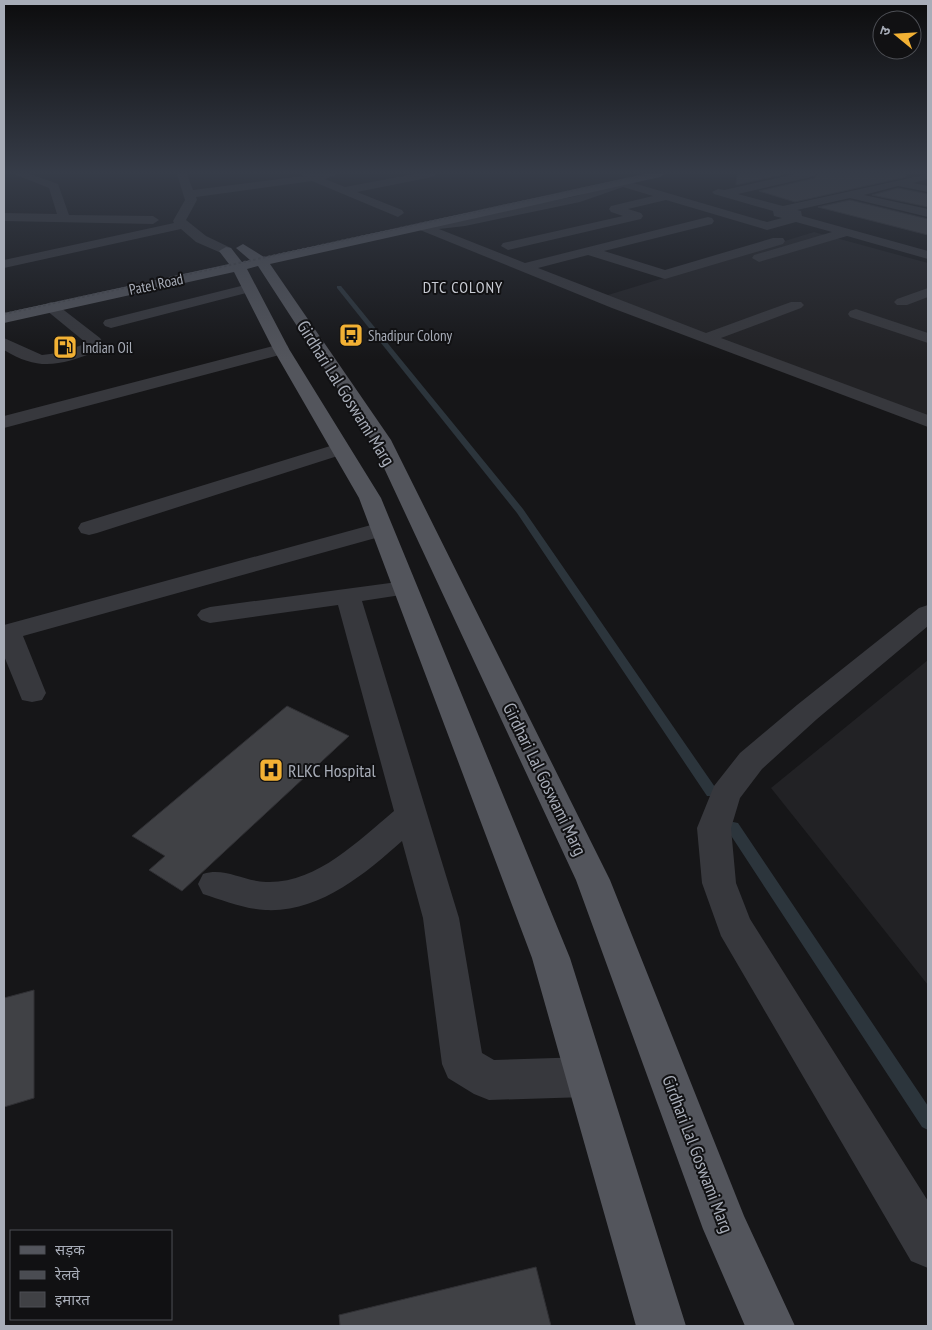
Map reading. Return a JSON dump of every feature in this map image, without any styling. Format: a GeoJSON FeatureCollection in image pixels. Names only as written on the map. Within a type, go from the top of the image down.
{"type":"FeatureCollection","features":[{"type":"Feature","properties":{"kind":"main road","name":"Patel Road"},"geometry":{"type":"LineString","coordinates":[[4,318],[246,260],[375,236]]}},
{"type":"Feature","properties":{"kind":"main road","name":"Patel Road"},"geometry":{"type":"LineString","coordinates":[[206,256],[246,260]]}},
{"type":"Feature","properties":{"kind":"main road","name":"Girdhari Lal Goswami Marg"},"geometry":{"type":"LineString","coordinates":[[246,260],[281,349],[370,498],[551,958],[661,1326]]}},
{"type":"Feature","properties":{"kind":"main road","name":"Girdhari Lal Goswami Marg"},"geometry":{"type":"LineString","coordinates":[[246,260],[381,440],[593,880],[726,1229],[770,1326]]}},
{"type":"Feature","properties":{"kind":"street"},"geometry":{"type":"LineString","coordinates":[[4,264],[122,236]]}},
{"type":"Feature","properties":{"kind":"street"},"geometry":{"type":"LineString","coordinates":[[198,236],[246,260]]}},
{"type":"Feature","properties":{"kind":"street"},"geometry":{"type":"LineString","coordinates":[[447,236],[617,305],[928,421]]}},
{"type":"Feature","properties":{"kind":"street"},"geometry":{"type":"LineString","coordinates":[[508,246],[550,236]]}},
{"type":"Feature","properties":{"kind":"street"},"geometry":{"type":"LineString","coordinates":[[528,249],[584,236]]}},
{"type":"Feature","properties":{"kind":"street"},"geometry":{"type":"LineString","coordinates":[[525,267],[589,251],[637,236]]}},
{"type":"Feature","properties":{"kind":"street"},"geometry":{"type":"LineString","coordinates":[[589,251],[665,274],[782,236]]}},
{"type":"Feature","properties":{"kind":"street"},"geometry":{"type":"LineString","coordinates":[[728,267],[833,236]]}},
{"type":"Feature","properties":{"kind":"street"},"geometry":{"type":"LineString","coordinates":[[783,260],[862,236]]}},
{"type":"Feature","properties":{"kind":"street"},"geometry":{"type":"LineString","coordinates":[[862,236],[928,255]]}},
{"type":"Feature","properties":{"kind":"street"},"geometry":{"type":"LineString","coordinates":[[877,236],[928,250]]}},
{"type":"Feature","properties":{"kind":"street"},"geometry":{"type":"LineString","coordinates":[[838,243],[928,268]]}},
{"type":"Feature","properties":{"kind":"street"},"geometry":{"type":"LineString","coordinates":[[622,261],[641,256]]}},
{"type":"Feature","properties":{"kind":"street"},"geometry":{"type":"LineString","coordinates":[[111,323],[246,260]]}},
{"type":"Feature","properties":{"kind":"street"},"geometry":{"type":"LineString","coordinates":[[902,302],[928,292]]}},
{"type":"Feature","properties":{"kind":"street"},"geometry":{"type":"LineString","coordinates":[[706,338],[796,305]]}},
{"type":"Feature","properties":{"kind":"street"},"geometry":{"type":"LineString","coordinates":[[4,342],[35,359],[69,356],[92,347],[94,341],[51,307]]}},
{"type":"Feature","properties":{"kind":"street"},"geometry":{"type":"LineString","coordinates":[[856,314],[928,338]]}},
{"type":"Feature","properties":{"kind":"street"},"geometry":{"type":"LineString","coordinates":[[4,422],[281,349]]}},
{"type":"Feature","properties":{"kind":"street"},"geometry":{"type":"LineString","coordinates":[[89,528],[340,449]]}},
{"type":"Feature","properties":{"kind":"street"},"geometry":{"type":"LineString","coordinates":[[32,693],[6,633],[382,529]]}},
{"type":"Feature","properties":{"kind":"street"},"geometry":{"type":"LineString","coordinates":[[210,615],[405,588]]}},
{"type":"Feature","properties":{"kind":"street"},"geometry":{"type":"LineString","coordinates":[[348,596],[440,918],[463,1064],[489,1080],[586,1077]]}},
{"type":"Feature","properties":{"kind":"street"},"geometry":{"type":"LineString","coordinates":[[928,613],[807,712],[751,762],[725,794],[714,828],[719,883],[734,925],[928,1244]]}},
{"type":"Feature","properties":{"kind":"street"},"geometry":{"type":"LineString","coordinates":[[214,884],[268,896],[302,892],[342,872],[411,815]]}},
{"type":"Feature","properties":{"kind":"shaded area"},"geometry":{"type":"Polygon","coordinates":[[[801,236],[829,236],[928,263],[928,426],[595,299],[801,236]]]}},
{"type":"Feature","properties":{"kind":"shaded area"},"geometry":{"type":"Polygon","coordinates":[[[928,660],[928,985],[771,788],[928,660]]]}},
{"type":"Feature","properties":{"kind":"building"},"geometry":{"type":"Polygon","coordinates":[[[287,706],[349,736],[182,891],[149,870],[165,856],[132,836],[287,706]]]}},
{"type":"Feature","properties":{"kind":"building"},"geometry":{"type":"Polygon","coordinates":[[[34,990],[34,1098],[4,1107],[4,998],[34,990]]]}},
{"type":"Feature","properties":{"kind":"building"},"geometry":{"type":"Polygon","coordinates":[[[536,1267],[551,1326],[340,1326],[339,1315],[536,1267]]]}},
{"type":"Feature","properties":{"kind":"waterway"},"geometry":{"type":"LineString","coordinates":[[339,287],[520,511],[712,793]]}},
{"type":"Feature","properties":{"kind":"waterway"},"geometry":{"type":"LineString","coordinates":[[733,827],[928,1121]]}},
{"type":"Feature","properties":{"kind":"railway"},"geometry":{"type":"LineString","coordinates":[[4,314],[363,236]]}},
{"type":"Feature","properties":{"kind":"place","name":"Shadipur Colony"},"geometry":{"type":"Point","coordinates":[351,335]}},
{"type":"Feature","properties":{"kind":"place","name":"Indian Oil"},"geometry":{"type":"Point","coordinates":[65,347]}},
{"type":"Feature","properties":{"kind":"place","name":"RLKC Hospital"},"geometry":{"type":"Point","coordinates":[271,770]}},
{"type":"Feature","properties":{"kind":"district","name":"DTC COLONY"},"geometry":{"type":"Point","coordinates":[463,287]}}]}
